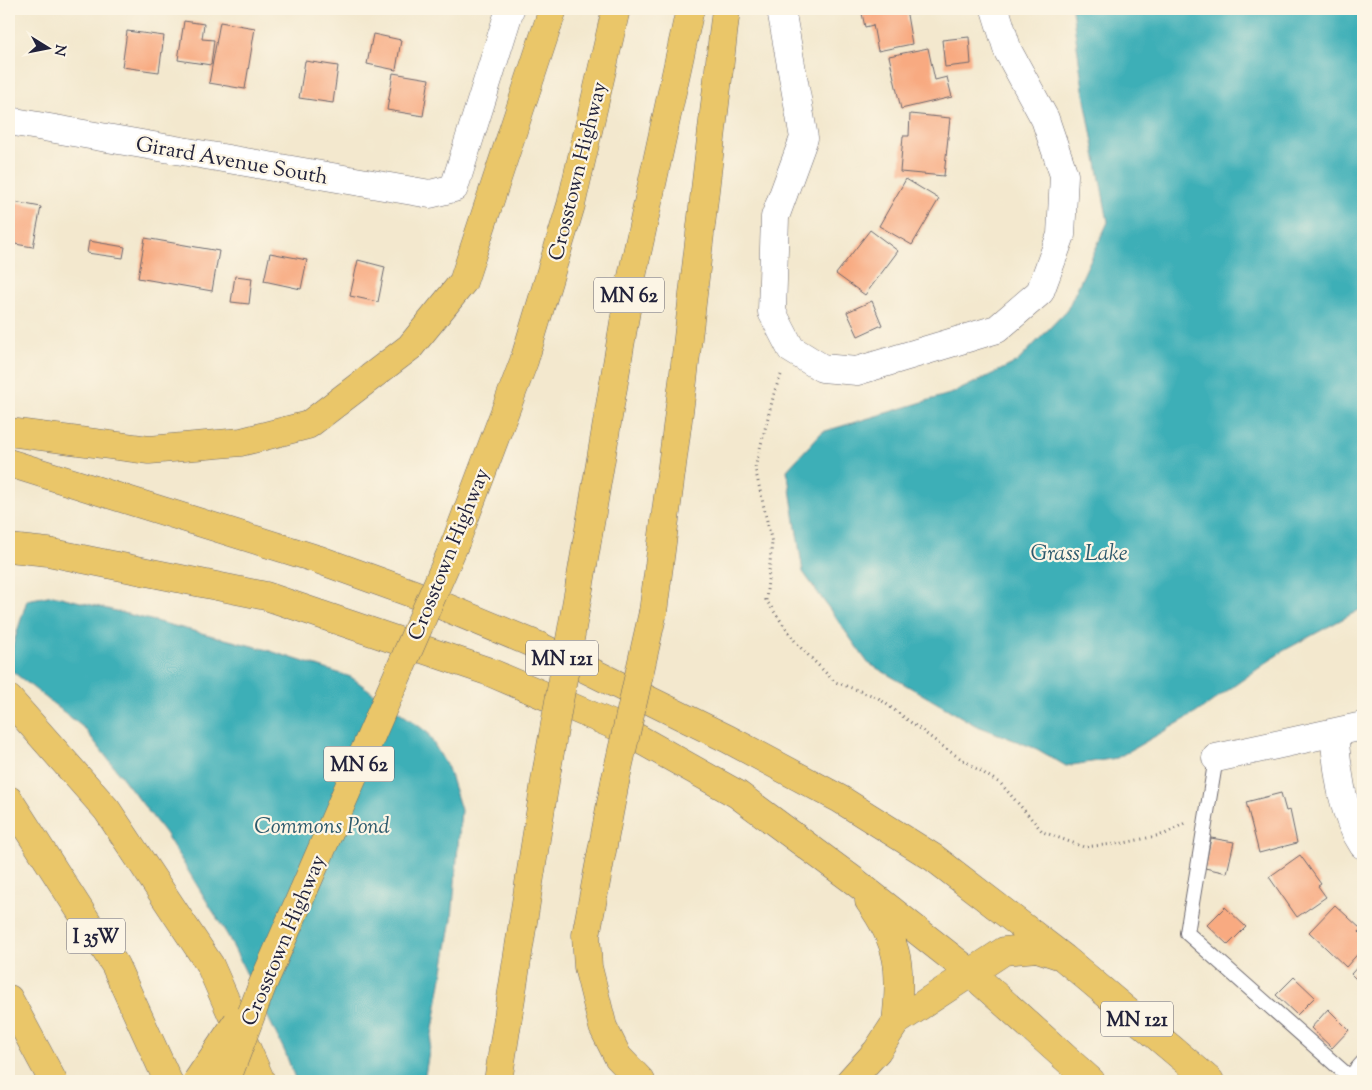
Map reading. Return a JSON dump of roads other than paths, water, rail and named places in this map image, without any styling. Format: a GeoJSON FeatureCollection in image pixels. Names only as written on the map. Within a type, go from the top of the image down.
{"type":"FeatureCollection","features":[{"type":"Feature","properties":{"kind":"highway"},"geometry":{"type":"LineString","coordinates":[[9,432],[149,450],[241,442],[308,425],[410,347],[463,282],[554,9]]}},
{"type":"Feature","properties":{"kind":"highway","name":"Crosstown Highway"},"geometry":{"type":"LineString","coordinates":[[226,1081],[262,986],[456,541],[524,361],[568,214],[616,9]]}},
{"type":"Feature","properties":{"kind":"highway","name":"MN 62"},"geometry":{"type":"LineString","coordinates":[[498,1081],[547,769],[631,281],[690,9]]}},
{"type":"Feature","properties":{"kind":"highway"},"geometry":{"type":"LineString","coordinates":[[641,1081],[618,1057],[603,1027],[588,967],[586,934],[615,782],[653,612],[683,381],[726,9]]}},
{"type":"Feature","properties":{"kind":"highway","name":"MN 121"},"geometry":{"type":"LineString","coordinates":[[9,463],[317,560],[414,594],[539,646],[728,739],[840,800],[934,858],[1064,958],[1210,1081]]}},
{"type":"Feature","properties":{"kind":"highway","name":"MN 121"},"geometry":{"type":"LineString","coordinates":[[9,548],[48,552],[266,596],[486,671],[616,726],[737,794],[853,880],[971,973],[1091,1081]]}},
{"type":"Feature","properties":{"kind":"highway"},"geometry":{"type":"LineString","coordinates":[[9,699],[107,810],[210,965],[261,1081]]}},
{"type":"Feature","properties":{"kind":"highway","name":"I 35W"},"geometry":{"type":"LineString","coordinates":[[9,800],[115,965],[168,1081]]}},
{"type":"Feature","properties":{"kind":"highway"},"geometry":{"type":"LineString","coordinates":[[853,880],[884,921],[895,948],[901,984],[896,1022]]}},
{"type":"Feature","properties":{"kind":"highway"},"geometry":{"type":"LineString","coordinates":[[850,1081],[877,1051],[896,1022],[1004,951],[1037,948],[1064,958]]}},
{"type":"Feature","properties":{"kind":"highway"},"geometry":{"type":"LineString","coordinates":[[197,1081],[262,986]]}},
{"type":"Feature","properties":{"kind":"highway"},"geometry":{"type":"LineString","coordinates":[[9,1000],[53,1081]]}},
{"type":"Feature","properties":{"kind":"street","name":"Girard Avenue South"},"geometry":{"type":"LineString","coordinates":[[9,121],[430,194],[454,188],[510,9]]}},
{"type":"Feature","properties":{"kind":"street"},"geometry":{"type":"LineString","coordinates":[[781,9],[804,138],[775,217],[772,312],[792,349],[822,368],[857,371],[997,329],[1040,292],[1061,235],[1064,174],[1045,119],[1008,51],[995,9]]}},
{"type":"Feature","properties":{"kind":"street"},"geometry":{"type":"LineString","coordinates":[[1216,758],[1334,734],[1363,726]]}},
{"type":"Feature","properties":{"kind":"street"},"geometry":{"type":"LineString","coordinates":[[1334,734],[1340,788],[1358,837],[1363,845]]}},
{"type":"Feature","properties":{"kind":"lane"},"geometry":{"type":"LineString","coordinates":[[1216,758],[1187,933],[1350,1080],[1363,1062]]}},
{"type":"Feature","properties":{"kind":"water","name":"Grass Lake"},"geometry":{"type":"Polygon","coordinates":[[[1072,9],[1363,9],[1363,608],[1283,651],[1196,713],[1117,758],[1066,766],[1037,749],[975,725],[868,663],[803,572],[787,470],[822,432],[953,393],[1017,362],[1067,310],[1108,222],[1083,89],[1072,9]]]}},
{"type":"Feature","properties":{"kind":"water","name":"Commons Pond"},"geometry":{"type":"Polygon","coordinates":[[[53,595],[264,649],[351,677],[427,732],[448,768],[461,810],[452,919],[424,1081],[296,1081],[285,1052],[228,936],[165,833],[84,728],[12,671],[12,648],[27,600],[53,595]]]}}]}
